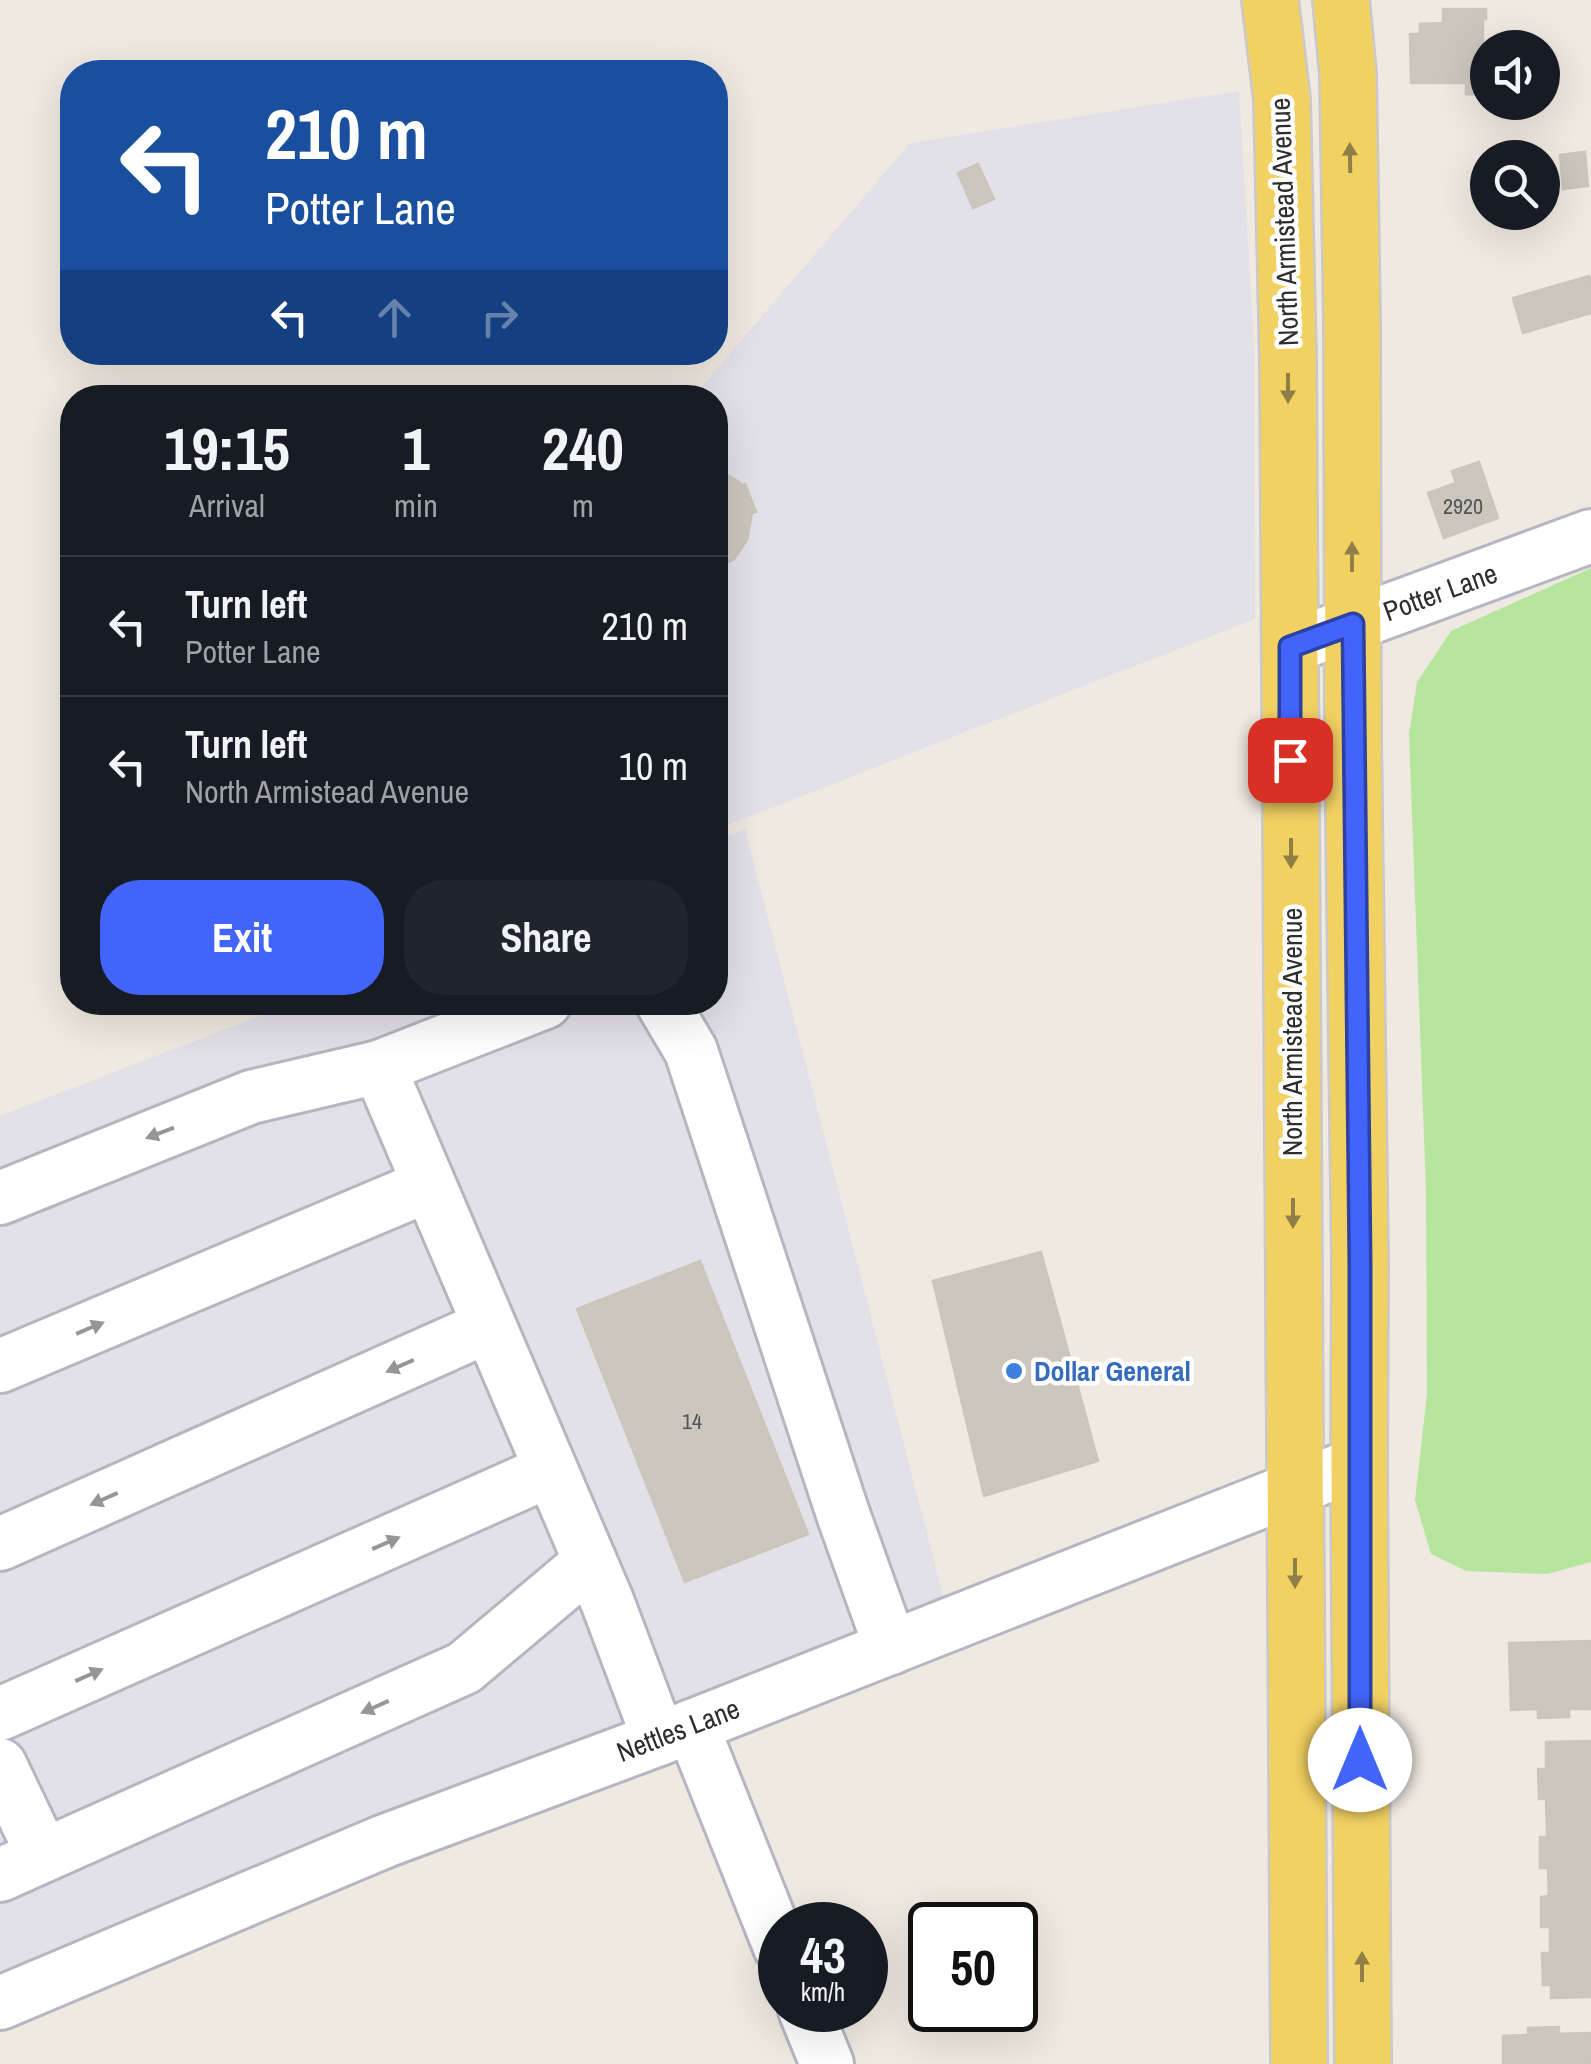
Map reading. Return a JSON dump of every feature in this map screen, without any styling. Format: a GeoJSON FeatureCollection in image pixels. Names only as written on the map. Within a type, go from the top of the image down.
{"type":"FeatureCollection","features":[{"type":"Feature","properties":{"kind":"main road","name":"North Armistead Avenue"},"geometry":{"type":"LineString","coordinates":[[1270,0],[1282,100],[1288,361],[1299,2064]]}},
{"type":"Feature","properties":{"kind":"main road"},"geometry":{"type":"LineString","coordinates":[[1342,0],[1348,74],[1352,324],[1363,2064]]}},
{"type":"Feature","properties":{"kind":"street","name":"Potter Lane"},"geometry":{"type":"LineString","coordinates":[[1290,647],[1591,536]]}},
{"type":"Feature","properties":{"kind":"street"},"geometry":{"type":"LineString","coordinates":[[0,1198],[251,1097],[378,1066],[511,1015]]}},
{"type":"Feature","properties":{"kind":"street"},"geometry":{"type":"LineString","coordinates":[[670,1015],[691,1051],[842,1514],[891,1648]]}},
{"type":"Feature","properties":{"kind":"street"},"geometry":{"type":"LineString","coordinates":[[378,1066],[590,1562],[758,1902]]}},
{"type":"Feature","properties":{"kind":"street"},"geometry":{"type":"LineString","coordinates":[[0,1366],[429,1185]]}},
{"type":"Feature","properties":{"kind":"street"},"geometry":{"type":"LineString","coordinates":[[0,1544],[489,1326]]}},
{"type":"Feature","properties":{"kind":"street","name":"Nettles Lane"},"geometry":{"type":"LineString","coordinates":[[0,2004],[385,1841],[675,1732],[1359,1463]]}},
{"type":"Feature","properties":{"kind":"street"},"geometry":{"type":"LineString","coordinates":[[0,1714],[551,1470]]}},
{"type":"Feature","properties":{"kind":"street"},"geometry":{"type":"LineString","coordinates":[[0,1765],[21,1865],[464,1668],[590,1562]]}},
{"type":"Feature","properties":{"kind":"street"},"geometry":{"type":"LineString","coordinates":[[814,2032],[827,2064]]}},
{"type":"Feature","properties":{"kind":"shaded area"},"geometry":{"type":"Polygon","coordinates":[[[1239,91],[1254,343],[1255,619],[728,825],[728,385],[703,385],[720,365],[728,365],[728,356],[910,143],[1239,91]]]}},
{"type":"Feature","properties":{"kind":"shaded area"},"geometry":{"type":"Polygon","coordinates":[[[745,829],[944,1599],[0,1987],[0,1116],[263,1015],[728,1015],[728,835],[745,829]]]}},
{"type":"Feature","properties":{"kind":"green space"},"geometry":{"type":"Polygon","coordinates":[[[1591,568],[1591,1562],[1547,1574],[1466,1571],[1431,1554],[1415,1500],[1427,1394],[1426,1191],[1409,734],[1417,682],[1451,631],[1591,568]]]}},
{"type":"Feature","properties":{"kind":"building"},"geometry":{"type":"Polygon","coordinates":[[[1443,9],[1486,9],[1483,30],[1470,30],[1470,94],[1466,94],[1466,83],[1411,83],[1410,34],[1420,34],[1420,24],[1443,23],[1443,9]]]}},
{"type":"Feature","properties":{"kind":"building"},"geometry":{"type":"Polygon","coordinates":[[[1585,152],[1588,186],[1563,189],[1560,155],[1585,152]]]}},
{"type":"Feature","properties":{"kind":"building"},"geometry":{"type":"Polygon","coordinates":[[[978,164],[994,199],[973,208],[958,173],[978,164]]]}},
{"type":"Feature","properties":{"kind":"building"},"geometry":{"type":"Polygon","coordinates":[[[1589,276],[1591,313],[1523,333],[1513,298],[1589,276]]]}},
{"type":"Feature","properties":{"kind":"building"},"geometry":{"type":"Polygon","coordinates":[[[1479,462],[1498,518],[1444,538],[1428,493],[1456,483],[1452,471],[1479,462]]]}},
{"type":"Feature","properties":{"kind":"building"},"geometry":{"type":"Polygon","coordinates":[[[728,476],[742,486],[745,484],[756,512],[752,513],[747,540],[728,562],[728,476]]]}},
{"type":"Feature","properties":{"kind":"building","name":"Dollar General"},"geometry":{"type":"Polygon","coordinates":[[[1041,1252],[1098,1461],[984,1496],[933,1281],[1041,1252]]]}},
{"type":"Feature","properties":{"kind":"building"},"geometry":{"type":"Polygon","coordinates":[[[700,1261],[808,1534],[685,1582],[577,1309],[700,1261]]]}},
{"type":"Feature","properties":{"kind":"building"},"geometry":{"type":"Polygon","coordinates":[[[1591,1641],[1591,1709],[1569,1709],[1569,1717],[1538,1718],[1538,1709],[1511,1710],[1509,1643],[1591,1641]]]}},
{"type":"Feature","properties":{"kind":"building"},"geometry":{"type":"Polygon","coordinates":[[[1591,1741],[1591,1997],[1551,1998],[1551,1985],[1543,1985],[1542,1953],[1550,1953],[1550,1927],[1541,1927],[1541,1897],[1549,1896],[1548,1868],[1540,1868],[1540,1837],[1547,1837],[1546,1799],[1539,1799],[1538,1769],[1546,1769],[1546,1742],[1591,1741]]]}},
{"type":"Feature","properties":{"kind":"building"},"geometry":{"type":"Polygon","coordinates":[[[1559,2027],[1558,2034],[1591,2033],[1591,2064],[1503,2064],[1503,2036],[1528,2035],[1528,2028],[1559,2027]]]}},
{"type":"Feature","properties":{"kind":"place","name":"Dollar General"},"geometry":{"type":"Point","coordinates":[1014,1371]}},
{"type":"Feature","properties":{"kind":"route"},"geometry":{"type":"LineString","coordinates":[[1290,760],[1290,647],[1353,624],[1360,1264],[1360,1760]]}}]}
